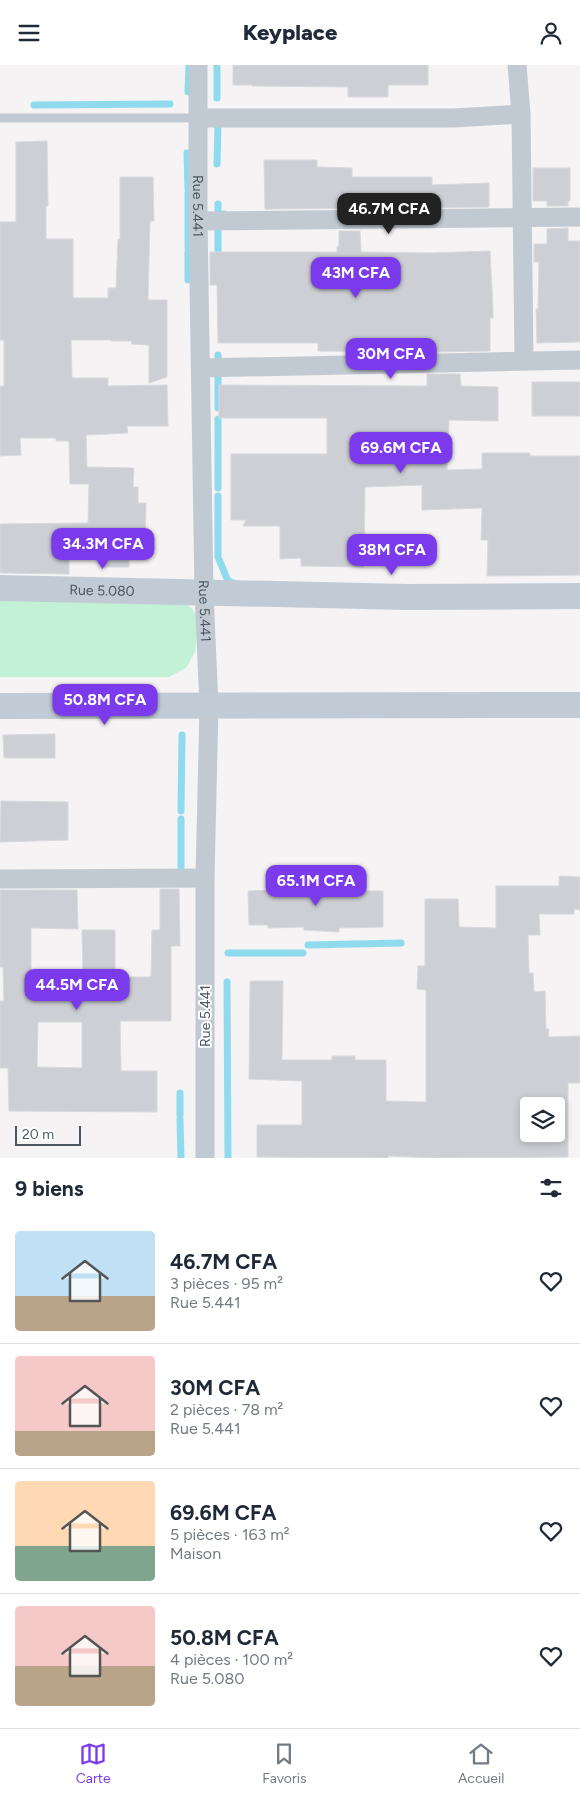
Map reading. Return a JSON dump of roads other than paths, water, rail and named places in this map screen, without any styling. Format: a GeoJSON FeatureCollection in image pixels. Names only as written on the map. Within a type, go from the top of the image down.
{"type":"FeatureCollection","features":[{"type":"Feature","properties":{"kind":"main road","name":"Rue 5.080"},"geometry":{"type":"LineString","coordinates":[[0,588],[406,597],[580,595]]}},
{"type":"Feature","properties":{"kind":"main road"},"geometry":{"type":"LineString","coordinates":[[0,706],[580,705]]}},
{"type":"Feature","properties":{"kind":"street","name":"Rue 5.441"},"geometry":{"type":"LineString","coordinates":[[198,65],[198,221],[204,593],[209,706],[205,878],[205,1158]]}},
{"type":"Feature","properties":{"kind":"street"},"geometry":{"type":"LineString","coordinates":[[517,65],[521,114],[524,360]]}},
{"type":"Feature","properties":{"kind":"street"},"geometry":{"type":"LineString","coordinates":[[198,118],[453,118],[521,114]]}},
{"type":"Feature","properties":{"kind":"street"},"geometry":{"type":"LineString","coordinates":[[198,221],[580,217]]}},
{"type":"Feature","properties":{"kind":"street"},"geometry":{"type":"LineString","coordinates":[[201,368],[580,360]]}},
{"type":"Feature","properties":{"kind":"street"},"geometry":{"type":"LineString","coordinates":[[0,879],[205,878]]}},
{"type":"Feature","properties":{"kind":"lane"},"geometry":{"type":"LineString","coordinates":[[0,118],[198,118]]}},
{"type":"Feature","properties":{"kind":"waterway"},"geometry":{"type":"LineString","coordinates":[[188,92],[189,65]]}},
{"type":"Feature","properties":{"kind":"waterway"},"geometry":{"type":"LineString","coordinates":[[217,65],[217,98]]}},
{"type":"Feature","properties":{"kind":"waterway"},"geometry":{"type":"LineString","coordinates":[[34,105],[170,104]]}},
{"type":"Feature","properties":{"kind":"waterway"},"geometry":{"type":"LineString","coordinates":[[217,164],[218,124]]}},
{"type":"Feature","properties":{"kind":"waterway"},"geometry":{"type":"LineString","coordinates":[[187,153],[188,189]]}},
{"type":"Feature","properties":{"kind":"waterway"},"geometry":{"type":"LineString","coordinates":[[188,193],[188,248]]}},
{"type":"Feature","properties":{"kind":"waterway"},"geometry":{"type":"LineString","coordinates":[[218,204],[218,214],[224,214]]}},
{"type":"Feature","properties":{"kind":"waterway"},"geometry":{"type":"LineString","coordinates":[[218,226],[218,259]]}},
{"type":"Feature","properties":{"kind":"waterway"},"geometry":{"type":"LineString","coordinates":[[188,252],[188,280]]}},
{"type":"Feature","properties":{"kind":"waterway"},"geometry":{"type":"LineString","coordinates":[[218,355],[218,408]]}},
{"type":"Feature","properties":{"kind":"waterway"},"geometry":{"type":"LineString","coordinates":[[218,419],[218,488]]}},
{"type":"Feature","properties":{"kind":"waterway"},"geometry":{"type":"LineString","coordinates":[[218,496],[218,557],[228,581],[236,584]]}},
{"type":"Feature","properties":{"kind":"waterway"},"geometry":{"type":"LineString","coordinates":[[181,811],[182,735]]}},
{"type":"Feature","properties":{"kind":"waterway"},"geometry":{"type":"LineString","coordinates":[[181,819],[181,867]]}},
{"type":"Feature","properties":{"kind":"waterway"},"geometry":{"type":"LineString","coordinates":[[308,945],[401,943]]}},
{"type":"Feature","properties":{"kind":"waterway"},"geometry":{"type":"LineString","coordinates":[[228,953],[303,953]]}},
{"type":"Feature","properties":{"kind":"waterway"},"geometry":{"type":"LineString","coordinates":[[227,982],[228,1158]]}},
{"type":"Feature","properties":{"kind":"waterway"},"geometry":{"type":"LineString","coordinates":[[180,1093],[180,1115]]}},
{"type":"Feature","properties":{"kind":"waterway"},"geometry":{"type":"LineString","coordinates":[[180,1119],[181,1158]]}}]}
